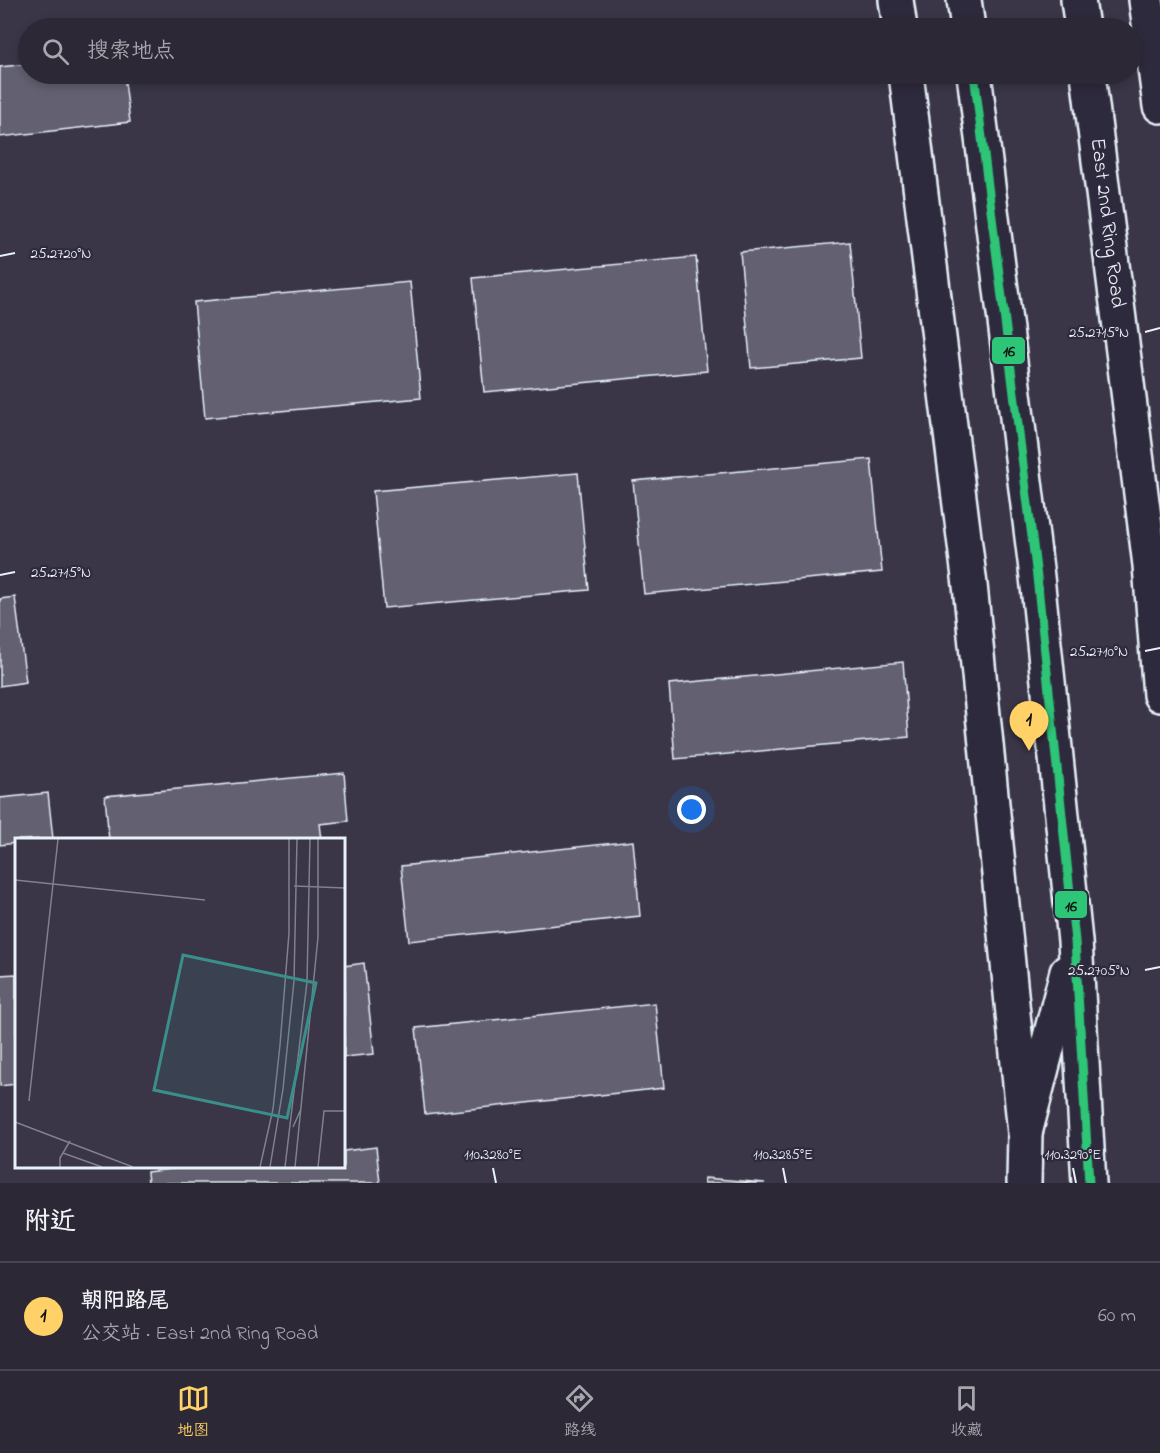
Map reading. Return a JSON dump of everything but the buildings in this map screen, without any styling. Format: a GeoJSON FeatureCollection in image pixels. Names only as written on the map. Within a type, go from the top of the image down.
{"type":"FeatureCollection","features":[{"type":"Feature","properties":{"kind":"main road"},"geometry":{"type":"LineString","coordinates":[[896,0],[899,18]]}},
{"type":"Feature","properties":{"kind":"main road"},"geometry":{"type":"LineString","coordinates":[[964,0],[967,18]]}},
{"type":"Feature","properties":{"kind":"main road"},"geometry":{"type":"LineString","coordinates":[[1078,0],[1081,18]]}},
{"type":"Feature","properties":{"kind":"main road"},"geometry":{"type":"LineString","coordinates":[[1146,0],[1160,106]]}},
{"type":"Feature","properties":{"kind":"main road"},"geometry":{"type":"LineString","coordinates":[[907,84],[971,596],[1026,1133],[1024,1183]]}},
{"type":"Feature","properties":{"kind":"main road"},"geometry":{"type":"LineString","coordinates":[[975,84],[1036,566],[1075,941],[1089,1183]]}},
{"type":"Feature","properties":{"kind":"main road","name":"East 2nd Ring Road"},"geometry":{"type":"LineString","coordinates":[[1089,84],[1150,566],[1160,695]]}},
{"type":"Feature","properties":{"kind":"main road"},"geometry":{"type":"LineString","coordinates":[[1026,1133],[1075,941]]}},
{"type":"Feature","properties":{"kind":"transit line","name":"16"},"geometry":{"type":"LineString","coordinates":[[975,84],[1037,577],[1075,941],[1089,1183]]}},
{"type":"Feature","properties":{"kind":"place","name":"朝阳路尾"},"geometry":{"type":"Point","coordinates":[1029,751]}}]}
